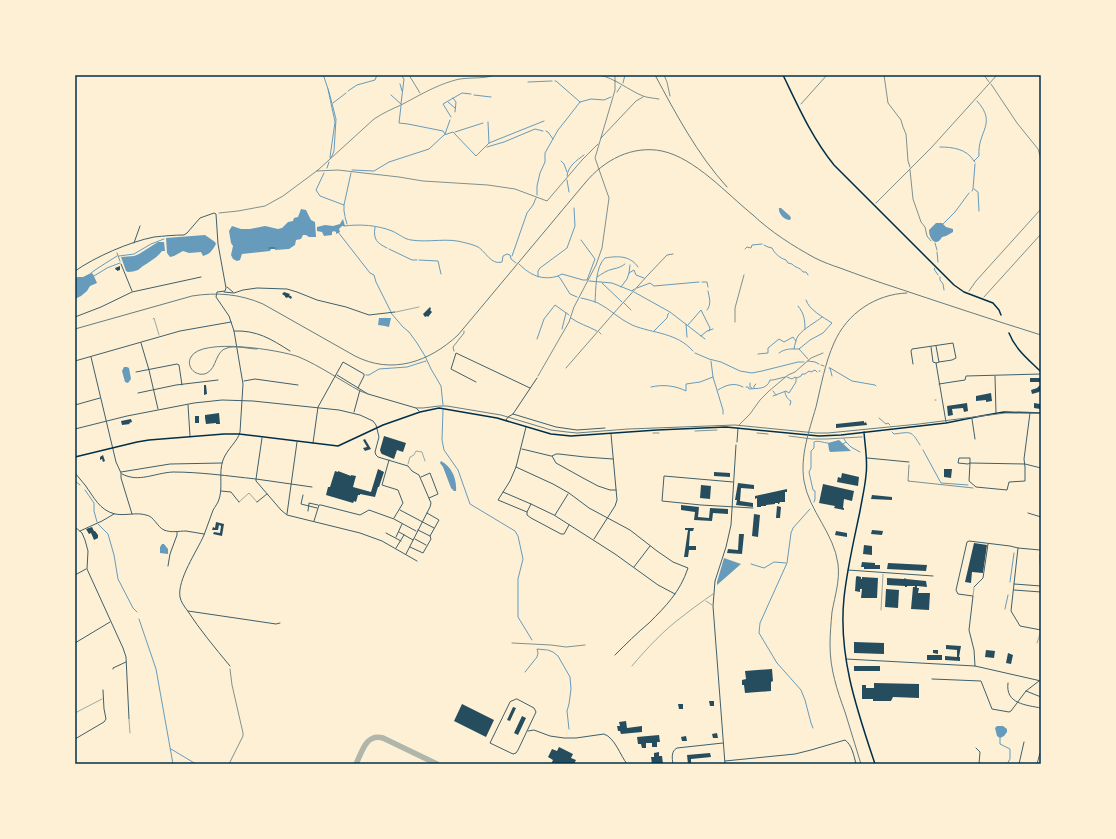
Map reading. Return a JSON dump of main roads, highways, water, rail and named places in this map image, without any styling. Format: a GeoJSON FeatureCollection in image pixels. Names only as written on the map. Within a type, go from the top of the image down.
{"type":"FeatureCollection","features":[{"type":"Feature","properties":{"kind":"main road"},"geometry":{"type":"LineString","coordinates":[[783,75],[816,140],[834,165],[957,287],[967,294],[993,303],[1002,315]]}},
{"type":"Feature","properties":{"kind":"main road"},"geometry":{"type":"LineString","coordinates":[[1009,334],[1016,347],[1041,373]]}},
{"type":"Feature","properties":{"kind":"main road"},"geometry":{"type":"LineString","coordinates":[[75,457],[149,440],[224,434],[239,434],[338,446],[377,428],[434,408],[444,408],[506,420],[551,434],[572,436],[721,428],[738,428],[819,436],[841,435],[946,423],[996,413],[1041,413]]}},
{"type":"Feature","properties":{"kind":"main road"},"geometry":{"type":"LineString","coordinates":[[864,432],[867,458],[866,475],[844,594],[843,627],[846,660],[852,691],[875,764]]}},
{"type":"Feature","properties":{"kind":"water"},"geometry":{"type":"Polygon","coordinates":[[[779,208],[790,216],[790,220],[782,216],[779,212],[779,208]]]}},
{"type":"Feature","properties":{"kind":"water"},"geometry":{"type":"Polygon","coordinates":[[[301,209],[306,210],[311,220],[315,222],[316,237],[303,235],[301,239],[296,240],[295,245],[289,249],[271,249],[270,251],[242,254],[240,260],[237,261],[233,259],[231,255],[233,246],[229,231],[232,226],[241,229],[265,226],[278,229],[282,228],[288,222],[293,221],[294,218],[298,217],[301,209]]]}},
{"type":"Feature","properties":{"kind":"water"},"geometry":{"type":"Polygon","coordinates":[[[343,219],[345,226],[342,226],[339,229],[340,232],[336,234],[334,231],[332,232],[332,235],[324,236],[322,232],[317,231],[317,227],[340,224],[343,219]]]}},
{"type":"Feature","properties":{"kind":"water"},"geometry":{"type":"Polygon","coordinates":[[[936,223],[942,223],[946,227],[953,229],[953,232],[942,237],[937,242],[933,241],[929,230],[936,223]]]}},
{"type":"Feature","properties":{"kind":"water"},"geometry":{"type":"Polygon","coordinates":[[[205,235],[216,244],[212,250],[203,256],[201,252],[189,253],[183,251],[170,257],[167,253],[166,238],[205,235]]]}},
{"type":"Feature","properties":{"kind":"water"},"geometry":{"type":"Polygon","coordinates":[[[158,242],[164,242],[165,251],[162,251],[138,270],[129,272],[126,271],[121,257],[139,254],[158,242]]]}},
{"type":"Feature","properties":{"kind":"water"},"geometry":{"type":"Polygon","coordinates":[[[91,273],[93,274],[97,283],[90,286],[87,291],[75,299],[75,278],[83,277],[91,273]]]}},
{"type":"Feature","properties":{"kind":"water"},"geometry":{"type":"Polygon","coordinates":[[[379,318],[391,318],[389,327],[378,325],[379,318]]]}},
{"type":"Feature","properties":{"kind":"water"},"geometry":{"type":"Polygon","coordinates":[[[124,367],[129,368],[131,379],[128,383],[125,382],[122,371],[124,367]]]}},
{"type":"Feature","properties":{"kind":"water"},"geometry":{"type":"Polygon","coordinates":[[[839,440],[851,451],[830,452],[828,443],[839,440]]]}},
{"type":"Feature","properties":{"kind":"water"},"geometry":{"type":"Polygon","coordinates":[[[441,461],[451,470],[453,474],[456,482],[456,491],[451,488],[440,463],[441,461]]]}},
{"type":"Feature","properties":{"kind":"water"},"geometry":{"type":"Polygon","coordinates":[[[164,544],[168,549],[168,554],[160,553],[160,547],[164,544]]]}},
{"type":"Feature","properties":{"kind":"water"},"geometry":{"type":"Polygon","coordinates":[[[724,558],[741,564],[717,585],[717,582],[724,558]]]}},
{"type":"Feature","properties":{"kind":"water"},"geometry":{"type":"Polygon","coordinates":[[[997,726],[1003,726],[1007,729],[1004,736],[1000,738],[997,736],[995,728],[997,726]]]}},
{"type":"Feature","properties":{"kind":"waterway"},"geometry":{"type":"LineString","coordinates":[[323,75],[336,119],[334,151],[330,158]]}},
{"type":"Feature","properties":{"kind":"waterway"},"geometry":{"type":"LineString","coordinates":[[348,91],[357,85],[375,80],[377,75]]}},
{"type":"Feature","properties":{"kind":"waterway"},"geometry":{"type":"LineString","coordinates":[[401,75],[404,79],[401,104]]}},
{"type":"Feature","properties":{"kind":"waterway"},"geometry":{"type":"LineString","coordinates":[[623,83],[625,75]]}},
{"type":"Feature","properties":{"kind":"waterway"},"geometry":{"type":"LineString","coordinates":[[528,82],[552,81]]}},
{"type":"Feature","properties":{"kind":"waterway"},"geometry":{"type":"LineString","coordinates":[[555,81],[580,102]]}},
{"type":"Feature","properties":{"kind":"waterway"},"geometry":{"type":"LineString","coordinates":[[400,84],[402,91]]}},
{"type":"Feature","properties":{"kind":"waterway"},"geometry":{"type":"LineString","coordinates":[[617,92],[621,86]]}},
{"type":"Feature","properties":{"kind":"waterway"},"geometry":{"type":"LineString","coordinates":[[328,89],[335,122],[330,157]]}},
{"type":"Feature","properties":{"kind":"waterway"},"geometry":{"type":"LineString","coordinates":[[333,103],[346,93]]}},
{"type":"Feature","properties":{"kind":"waterway"},"geometry":{"type":"LineString","coordinates":[[451,117],[443,104],[462,93],[471,94]]}},
{"type":"Feature","properties":{"kind":"waterway"},"geometry":{"type":"LineString","coordinates":[[391,95],[401,104]]}},
{"type":"Feature","properties":{"kind":"waterway"},"geometry":{"type":"LineString","coordinates":[[474,95],[491,97]]}},
{"type":"Feature","properties":{"kind":"waterway"},"geometry":{"type":"LineString","coordinates":[[537,195],[537,186],[540,173],[545,162],[545,153],[558,130],[580,102],[591,99],[604,100],[611,97]]}},
{"type":"Feature","properties":{"kind":"waterway"},"geometry":{"type":"LineString","coordinates":[[453,98],[456,102],[455,112]]}},
{"type":"Feature","properties":{"kind":"waterway"},"geometry":{"type":"LineString","coordinates":[[975,162],[974,161],[979,156],[979,147],[986,122],[986,116],[977,101]]}},
{"type":"Feature","properties":{"kind":"waterway"},"geometry":{"type":"LineString","coordinates":[[448,102],[455,108]]}},
{"type":"Feature","properties":{"kind":"waterway"},"geometry":{"type":"LineString","coordinates":[[401,106],[399,123],[443,131],[445,134],[450,120]]}},
{"type":"Feature","properties":{"kind":"waterway"},"geometry":{"type":"LineString","coordinates":[[352,170],[374,171],[389,162],[429,149],[444,135],[453,132],[476,156],[489,143],[544,121]]}},
{"type":"Feature","properties":{"kind":"waterway"},"geometry":{"type":"LineString","coordinates":[[488,122],[489,143]]}},
{"type":"Feature","properties":{"kind":"waterway"},"geometry":{"type":"LineString","coordinates":[[455,132],[483,123]]}},
{"type":"Feature","properties":{"kind":"waterway"},"geometry":{"type":"LineString","coordinates":[[487,147],[504,142],[535,129],[543,131]]}},
{"type":"Feature","properties":{"kind":"waterway"},"geometry":{"type":"LineString","coordinates":[[546,131],[553,139]]}},
{"type":"Feature","properties":{"kind":"waterway"},"geometry":{"type":"LineString","coordinates":[[940,147],[964,151],[974,161]]}},
{"type":"Feature","properties":{"kind":"waterway"},"geometry":{"type":"LineString","coordinates":[[567,176],[575,162],[584,155]]}},
{"type":"Feature","properties":{"kind":"waterway"},"geometry":{"type":"LineString","coordinates":[[561,161],[567,172]]}},
{"type":"Feature","properties":{"kind":"waterway"},"geometry":{"type":"LineString","coordinates":[[327,168],[329,162]]}},
{"type":"Feature","properties":{"kind":"waterway"},"geometry":{"type":"LineString","coordinates":[[972,191],[975,164]]}},
{"type":"Feature","properties":{"kind":"waterway"},"geometry":{"type":"LineString","coordinates":[[324,173],[316,190],[320,196],[344,205],[345,216]]}},
{"type":"Feature","properties":{"kind":"waterway"},"geometry":{"type":"LineString","coordinates":[[344,205],[351,173]]}},
{"type":"Feature","properties":{"kind":"waterway"},"geometry":{"type":"LineString","coordinates":[[567,180],[569,192]]}},
{"type":"Feature","properties":{"kind":"waterway"},"geometry":{"type":"LineString","coordinates":[[974,189],[978,192],[979,211]]}},
{"type":"Feature","properties":{"kind":"waterway"},"geometry":{"type":"LineString","coordinates":[[943,224],[955,212],[969,193]]}},
{"type":"Feature","properties":{"kind":"waterway"},"geometry":{"type":"LineString","coordinates":[[512,256],[527,213],[536,198]]}},
{"type":"Feature","properties":{"kind":"waterway"},"geometry":{"type":"LineString","coordinates":[[538,277],[538,271],[540,268],[567,248],[575,226],[574,208]]}},
{"type":"Feature","properties":{"kind":"waterway"},"geometry":{"type":"LineString","coordinates":[[345,217],[347,224]]}},
{"type":"Feature","properties":{"kind":"waterway"},"geometry":{"type":"LineString","coordinates":[[344,226],[362,225],[380,227],[411,240],[459,241],[478,247],[495,262],[502,262],[503,256],[507,254],[510,255],[511,259],[516,263]]}},
{"type":"Feature","properties":{"kind":"waterway"},"geometry":{"type":"LineString","coordinates":[[375,227],[376,240],[387,248]]}},
{"type":"Feature","properties":{"kind":"waterway"},"geometry":{"type":"LineString","coordinates":[[338,232],[370,273],[374,275],[391,312]]}},
{"type":"Feature","properties":{"kind":"waterway"},"geometry":{"type":"LineString","coordinates":[[119,256],[134,254],[151,244],[164,239]]}},
{"type":"Feature","properties":{"kind":"waterway"},"geometry":{"type":"LineString","coordinates":[[558,276],[562,274],[587,280],[595,259],[581,240]]}},
{"type":"Feature","properties":{"kind":"waterway"},"geometry":{"type":"LineString","coordinates":[[935,243],[937,250]]}},
{"type":"Feature","properties":{"kind":"waterway"},"geometry":{"type":"LineString","coordinates":[[745,249],[747,247],[751,248],[752,245],[762,244]]}},
{"type":"Feature","properties":{"kind":"waterway"},"geometry":{"type":"LineString","coordinates":[[764,245],[772,248],[780,257],[803,272],[806,272],[808,275]]}},
{"type":"Feature","properties":{"kind":"waterway"},"geometry":{"type":"LineString","coordinates":[[389,249],[412,260],[417,260]]}},
{"type":"Feature","properties":{"kind":"waterway"},"geometry":{"type":"LineString","coordinates":[[937,252],[938,262]]}},
{"type":"Feature","properties":{"kind":"waterway"},"geometry":{"type":"LineString","coordinates":[[91,273],[117,256]]}},
{"type":"Feature","properties":{"kind":"waterway"},"geometry":{"type":"LineString","coordinates":[[595,302],[599,267],[605,258],[627,258],[638,267]]}},
{"type":"Feature","properties":{"kind":"waterway"},"geometry":{"type":"LineString","coordinates":[[419,260],[438,261],[441,274]]}},
{"type":"Feature","properties":{"kind":"waterway"},"geometry":{"type":"LineString","coordinates":[[94,276],[107,268],[120,263]]}},
{"type":"Feature","properties":{"kind":"waterway"},"geometry":{"type":"LineString","coordinates":[[519,264],[527,271],[537,276],[547,278],[558,276],[570,294],[577,297]]}},
{"type":"Feature","properties":{"kind":"waterway"},"geometry":{"type":"LineString","coordinates":[[597,277],[607,271],[625,264]]}},
{"type":"Feature","properties":{"kind":"waterway"},"geometry":{"type":"LineString","coordinates":[[629,273],[630,265]]}},
{"type":"Feature","properties":{"kind":"waterway"},"geometry":{"type":"LineString","coordinates":[[935,268],[934,269],[938,275]]}},
{"type":"Feature","properties":{"kind":"waterway"},"geometry":{"type":"LineString","coordinates":[[621,287],[627,279],[629,273],[634,270],[636,275],[644,278]]}},
{"type":"Feature","properties":{"kind":"waterway"},"geometry":{"type":"LineString","coordinates":[[940,277],[944,290]]}},
{"type":"Feature","properties":{"kind":"waterway"},"geometry":{"type":"LineString","coordinates":[[589,281],[612,283],[632,291],[634,289]]}},
{"type":"Feature","properties":{"kind":"waterway"},"geometry":{"type":"LineString","coordinates":[[637,288],[650,283],[654,286],[699,282]]}},
{"type":"Feature","properties":{"kind":"waterway"},"geometry":{"type":"LineString","coordinates":[[702,282],[707,282],[708,287]]}},
{"type":"Feature","properties":{"kind":"waterway"},"geometry":{"type":"LineString","coordinates":[[602,283],[622,302]]}},
{"type":"Feature","properties":{"kind":"waterway"},"geometry":{"type":"LineString","coordinates":[[707,310],[710,303],[708,291]]}},
{"type":"Feature","properties":{"kind":"waterway"},"geometry":{"type":"LineString","coordinates":[[634,292],[670,312],[705,339]]}},
{"type":"Feature","properties":{"kind":"waterway"},"geometry":{"type":"LineString","coordinates":[[581,298],[598,303],[632,325],[679,340],[693,351]]}},
{"type":"Feature","properties":{"kind":"waterway"},"geometry":{"type":"LineString","coordinates":[[806,300],[813,310],[832,323],[823,333],[810,340],[799,349],[808,359]]}},
{"type":"Feature","properties":{"kind":"waterway"},"geometry":{"type":"LineString","coordinates":[[624,303],[631,310]]}},
{"type":"Feature","properties":{"kind":"waterway"},"geometry":{"type":"LineString","coordinates":[[537,339],[544,319],[555,305],[569,315]]}},
{"type":"Feature","properties":{"kind":"waterway"},"geometry":{"type":"LineString","coordinates":[[798,306],[804,317],[805,329]]}},
{"type":"Feature","properties":{"kind":"waterway"},"geometry":{"type":"LineString","coordinates":[[688,325],[701,310],[710,328],[709,331]]}},
{"type":"Feature","properties":{"kind":"waterway"},"geometry":{"type":"LineString","coordinates":[[391,313],[409,332],[425,356],[441,386],[443,405]]}},
{"type":"Feature","properties":{"kind":"waterway"},"geometry":{"type":"LineString","coordinates":[[562,329],[566,313]]}},
{"type":"Feature","properties":{"kind":"waterway"},"geometry":{"type":"LineString","coordinates":[[654,331],[667,318],[669,313]]}},
{"type":"Feature","properties":{"kind":"waterway"},"geometry":{"type":"LineString","coordinates":[[794,349],[800,333],[822,317]]}},
{"type":"Feature","properties":{"kind":"waterway"},"geometry":{"type":"LineString","coordinates":[[571,318],[597,331]]}},
{"type":"Feature","properties":{"kind":"waterway"},"geometry":{"type":"LineString","coordinates":[[686,324],[687,337]]}},
{"type":"Feature","properties":{"kind":"waterway"},"geometry":{"type":"LineString","coordinates":[[701,336],[707,331],[713,329]]}},
{"type":"Feature","properties":{"kind":"waterway"},"geometry":{"type":"LineString","coordinates":[[758,354],[768,353],[768,348],[779,339],[784,342],[793,337],[796,341]]}},
{"type":"Feature","properties":{"kind":"waterway"},"geometry":{"type":"LineString","coordinates":[[779,353],[786,350],[799,349]]}},
{"type":"Feature","properties":{"kind":"waterway"},"geometry":{"type":"LineString","coordinates":[[695,353],[721,362],[740,371],[752,373],[798,362],[804,362]]}},
{"type":"Feature","properties":{"kind":"waterway"},"geometry":{"type":"LineString","coordinates":[[366,375],[369,375],[379,369],[407,367],[426,361]]}},
{"type":"Feature","properties":{"kind":"waterway"},"geometry":{"type":"LineString","coordinates":[[711,361],[713,377],[723,414]]}},
{"type":"Feature","properties":{"kind":"waterway"},"geometry":{"type":"LineString","coordinates":[[808,361],[819,364]]}},
{"type":"Feature","properties":{"kind":"waterway"},"geometry":{"type":"LineString","coordinates":[[829,368],[832,376]]}},
{"type":"Feature","properties":{"kind":"waterway"},"geometry":{"type":"LineString","coordinates":[[830,368],[852,381],[876,386]]}},
{"type":"Feature","properties":{"kind":"waterway"},"geometry":{"type":"LineString","coordinates":[[787,377],[792,379],[795,377],[797,378],[809,371],[811,372],[815,370],[817,372]]}},
{"type":"Feature","properties":{"kind":"waterway"},"geometry":{"type":"LineString","coordinates":[[651,387],[670,386],[686,391],[686,384],[700,382],[713,377]]}},
{"type":"Feature","properties":{"kind":"waterway"},"geometry":{"type":"LineString","coordinates":[[746,387],[749,389],[761,388],[767,385],[770,380],[785,377]]}},
{"type":"Feature","properties":{"kind":"waterway"},"geometry":{"type":"LineString","coordinates":[[773,396],[786,391],[789,393],[796,382],[796,378]]}},
{"type":"Feature","properties":{"kind":"waterway"},"geometry":{"type":"LineString","coordinates":[[750,383],[750,387],[752,388]]}},
{"type":"Feature","properties":{"kind":"waterway"},"geometry":{"type":"LineString","coordinates":[[754,388],[756,384]]}},
{"type":"Feature","properties":{"kind":"waterway"},"geometry":{"type":"LineString","coordinates":[[718,390],[730,385],[740,385],[743,387]]}},
{"type":"Feature","properties":{"kind":"waterway"},"geometry":{"type":"LineString","coordinates":[[773,391],[776,395]]}},
{"type":"Feature","properties":{"kind":"waterway"},"geometry":{"type":"LineString","coordinates":[[785,392],[791,401],[790,405]]}},
{"type":"Feature","properties":{"kind":"waterway"},"geometry":{"type":"LineString","coordinates":[[443,410],[442,440],[444,450],[458,470],[470,504],[515,531],[518,536],[523,559],[518,579],[518,617],[532,640]]}},
{"type":"Feature","properties":{"kind":"waterway"},"geometry":{"type":"LineString","coordinates":[[879,418],[886,424],[888,423],[890,425]]}},
{"type":"Feature","properties":{"kind":"waterway"},"geometry":{"type":"LineString","coordinates":[[892,432],[894,434],[910,433],[915,437],[920,445]]}},
{"type":"Feature","properties":{"kind":"waterway"},"geometry":{"type":"LineString","coordinates":[[843,444],[846,442],[844,439]]}},
{"type":"Feature","properties":{"kind":"waterway"},"geometry":{"type":"LineString","coordinates":[[814,502],[815,491],[813,490],[809,472],[811,468],[811,451],[814,448],[814,442],[818,441],[828,443]]}},
{"type":"Feature","properties":{"kind":"waterway"},"geometry":{"type":"LineString","coordinates":[[846,442],[860,452]]}},
{"type":"Feature","properties":{"kind":"waterway"},"geometry":{"type":"LineString","coordinates":[[923,450],[941,483],[968,485]]}},
{"type":"Feature","properties":{"kind":"waterway"},"geometry":{"type":"LineString","coordinates":[[75,481],[80,485]]}},
{"type":"Feature","properties":{"kind":"waterway"},"geometry":{"type":"LineString","coordinates":[[85,490],[94,503],[94,511],[97,522]]}},
{"type":"Feature","properties":{"kind":"waterway"},"geometry":{"type":"LineString","coordinates":[[810,509],[793,528],[787,563],[760,623],[759,633],[777,663],[801,690],[813,728]]}},
{"type":"Feature","properties":{"kind":"waterway"},"geometry":{"type":"LineString","coordinates":[[98,524],[108,534],[114,555],[118,579],[133,608],[137,612]]}},
{"type":"Feature","properties":{"kind":"waterway"},"geometry":{"type":"LineString","coordinates":[[1010,582],[1014,553]]}},
{"type":"Feature","properties":{"kind":"waterway"},"geometry":{"type":"LineString","coordinates":[[751,564],[764,568],[774,562],[786,563]]}},
{"type":"Feature","properties":{"kind":"waterway"},"geometry":{"type":"LineString","coordinates":[[1005,609],[1008,595]]}},
{"type":"Feature","properties":{"kind":"waterway"},"geometry":{"type":"LineString","coordinates":[[139,619],[156,669],[173,764]]}},
{"type":"Feature","properties":{"kind":"waterway"},"geometry":{"type":"LineString","coordinates":[[525,672],[537,657],[537,649],[547,650]]}},
{"type":"Feature","properties":{"kind":"waterway"},"geometry":{"type":"LineString","coordinates":[[548,650],[558,656],[570,677],[571,689],[567,711],[569,729]]}},
{"type":"Feature","properties":{"kind":"waterway"},"geometry":{"type":"LineString","coordinates":[[1000,738],[1000,744],[1010,749],[1010,759],[1007,764]]}},
{"type":"Feature","properties":{"kind":"waterway"},"geometry":{"type":"LineString","coordinates":[[171,749],[196,764]]}},
{"type":"Feature","properties":{"kind":"tram line"},"geometry":{"type":"LineString","coordinates":[[257,349],[234,347],[227,348],[220,352],[213,367],[207,373],[199,374],[191,368],[191,357],[198,351],[210,348],[225,346],[242,347],[276,351],[299,357],[368,394]]}},
{"type":"Feature","properties":{"kind":"tram line"},"geometry":{"type":"LineString","coordinates":[[416,408],[447,406],[501,415],[551,430],[577,433],[628,429],[735,425],[828,433],[919,424],[1005,413],[1041,413]]}},
{"type":"Feature","properties":{"kind":"railway"},"geometry":{"type":"LineString","coordinates":[[655,75],[679,119],[706,161],[727,187]]}},
{"type":"Feature","properties":{"kind":"railway"},"geometry":{"type":"LineString","coordinates":[[75,329],[192,296],[219,294],[246,298],[263,304],[355,356],[369,362],[383,365],[410,363],[435,352],[458,335],[585,183],[601,167],[629,152],[651,150],[662,151],[686,161],[710,178],[767,227],[790,244],[830,265],[1041,335]]}},
{"type":"Feature","properties":{"kind":"railway"},"geometry":{"type":"LineString","coordinates":[[861,764],[837,687],[830,654],[832,612],[838,582],[838,564],[836,553],[807,492],[804,481],[803,462],[806,444],[826,367],[834,343],[840,332],[855,314],[874,301],[895,294],[907,293]]}}]}
